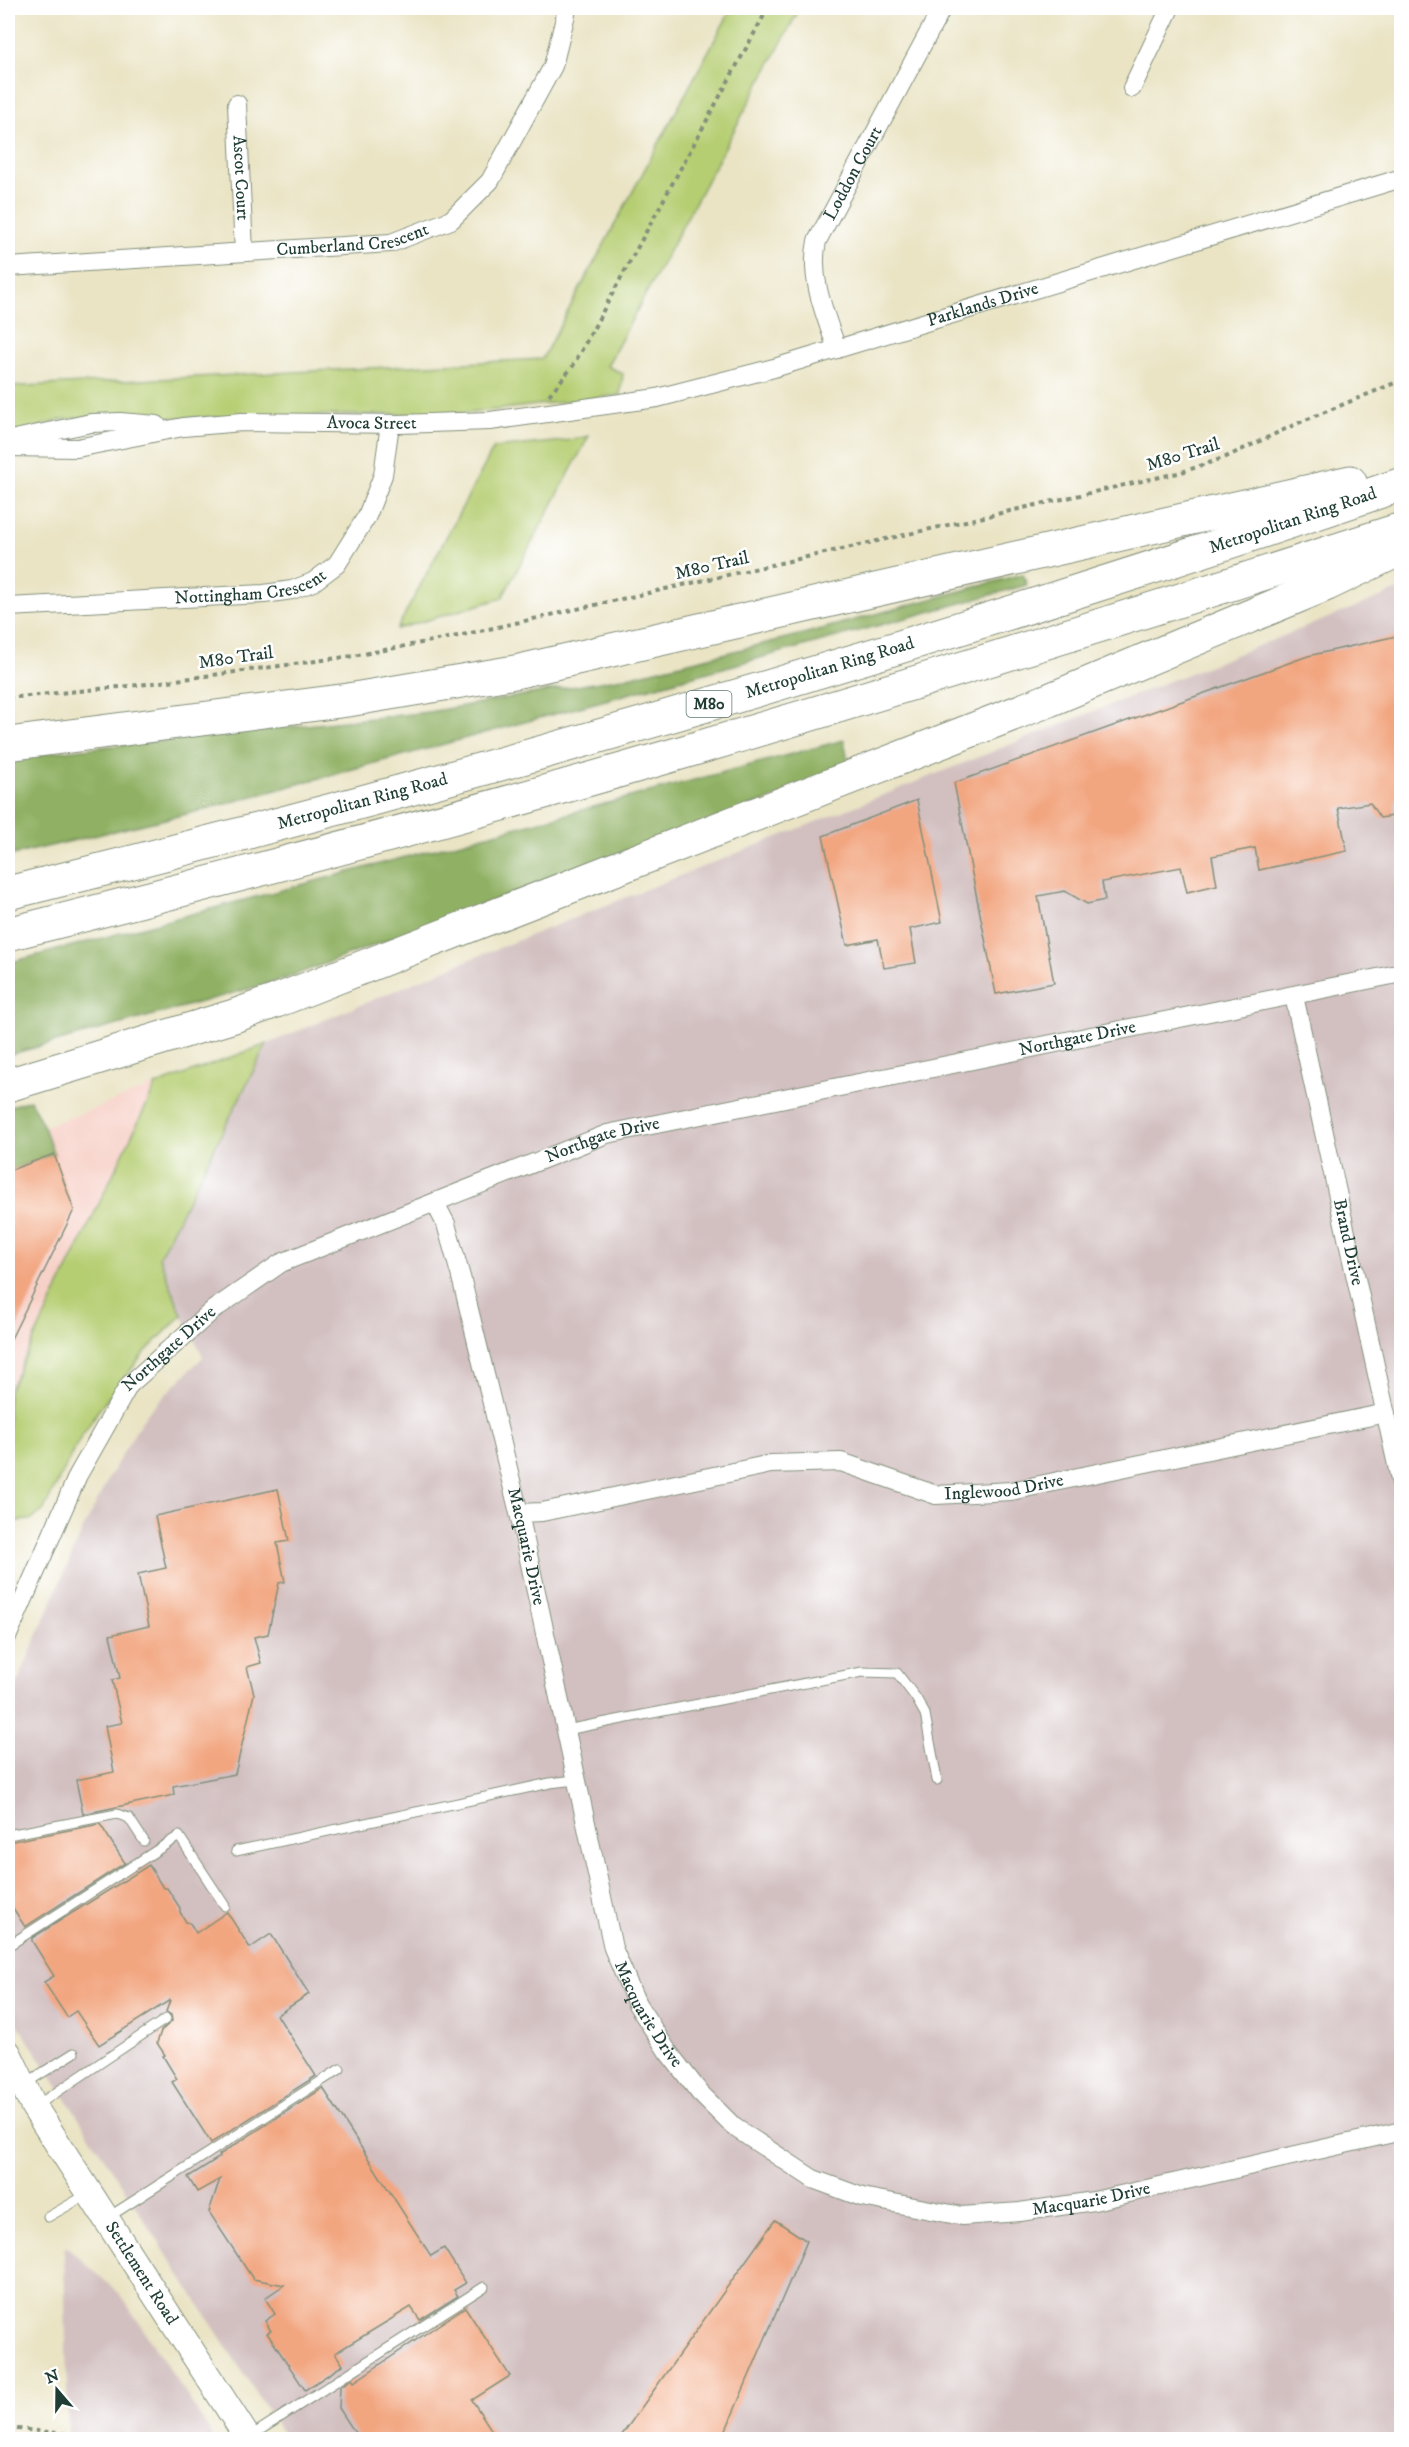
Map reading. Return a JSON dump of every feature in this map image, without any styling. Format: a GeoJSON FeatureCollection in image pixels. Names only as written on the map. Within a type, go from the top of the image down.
{"type":"FeatureCollection","features":[{"type":"Feature","properties":{"kind":"highway"},"geometry":{"type":"LineString","coordinates":[[8,744],[348,700],[515,672],[1401,470]]}},
{"type":"Feature","properties":{"kind":"highway","name":"Metropolitan Ring Road"},"geometry":{"type":"LineString","coordinates":[[8,893],[270,826],[639,725],[1137,573],[1401,484]]}},
{"type":"Feature","properties":{"kind":"highway","name":"M80"},"geometry":{"type":"LineString","coordinates":[[8,934],[183,890],[675,755],[1128,618],[1401,529]]}},
{"type":"Feature","properties":{"kind":"highway"},"geometry":{"type":"LineString","coordinates":[[8,1085],[276,1001],[1049,700],[1328,584],[1401,548]]}},
{"type":"Feature","properties":{"kind":"main road","name":"Settlement Road"},"geometry":{"type":"LineString","coordinates":[[8,2053],[20,2090],[249,2439]]}},
{"type":"Feature","properties":{"kind":"street","name":"Cumberland Crescent"},"geometry":{"type":"LineString","coordinates":[[8,267],[391,243],[451,220],[490,181],[553,66],[566,14],[565,8]]}},
{"type":"Feature","properties":{"kind":"street","name":"Loddon Court"},"geometry":{"type":"LineString","coordinates":[[837,349],[818,292],[814,255],[818,241],[942,8]]}},
{"type":"Feature","properties":{"kind":"street"},"geometry":{"type":"LineString","coordinates":[[1132,88],[1170,8]]}},
{"type":"Feature","properties":{"kind":"street","name":"Ascot Court"},"geometry":{"type":"LineString","coordinates":[[237,104],[244,252]]}},
{"type":"Feature","properties":{"kind":"street","name":"Parklands Drive"},"geometry":{"type":"LineString","coordinates":[[559,413],[657,398],[763,371],[1401,178]]}},
{"type":"Feature","properties":{"kind":"street","name":"Avoca Street"},"geometry":{"type":"LineString","coordinates":[[8,447],[85,447],[183,427],[242,422],[390,424],[490,421],[559,413]]}},
{"type":"Feature","properties":{"kind":"street","name":"Avoca Street"},"geometry":{"type":"LineString","coordinates":[[8,441],[91,423],[120,422],[183,427]]}},
{"type":"Feature","properties":{"kind":"street","name":"Nottingham Crescent"},"geometry":{"type":"LineString","coordinates":[[8,607],[264,594],[292,590],[313,582],[337,564],[367,516],[383,475],[390,424]]}},
{"type":"Feature","properties":{"kind":"street","name":"Northgate Drive"},"geometry":{"type":"LineString","coordinates":[[8,1635],[78,1475],[129,1385],[213,1310],[281,1263],[607,1134],[1401,973]]}},
{"type":"Feature","properties":{"kind":"street","name":"Brand Drive"},"geometry":{"type":"LineString","coordinates":[[1294,996],[1401,1488]]}},
{"type":"Feature","properties":{"kind":"street","name":"Macquarie Drive"},"geometry":{"type":"LineString","coordinates":[[435,1203],[446,1224],[461,1276],[519,1513],[613,1948],[637,2004],[669,2052],[700,2093],[734,2127],[813,2179],[862,2197],[962,2216],[1020,2212],[1094,2201],[1401,2131]]}},
{"type":"Feature","properties":{"kind":"street","name":"Inglewood Drive"},"geometry":{"type":"LineString","coordinates":[[519,1513],[542,1512],[771,1464],[841,1462],[936,1495],[1011,1491],[1386,1413]]}},
{"type":"Feature","properties":{"kind":"lane"},"geometry":{"type":"LineString","coordinates":[[566,1730],[862,1672],[897,1673],[925,1714],[937,1780]]}},
{"type":"Feature","properties":{"kind":"lane"},"geometry":{"type":"LineString","coordinates":[[236,1851],[575,1780]]}},
{"type":"Feature","properties":{"kind":"lane"},"geometry":{"type":"LineString","coordinates":[[8,1835],[117,1814],[129,1818],[144,1841]]}},
{"type":"Feature","properties":{"kind":"lane"},"geometry":{"type":"LineString","coordinates":[[8,1946],[179,1836],[225,1906]]}},
{"type":"Feature","properties":{"kind":"lane"},"geometry":{"type":"LineString","coordinates":[[20,2090],[166,2019]]}},
{"type":"Feature","properties":{"kind":"lane"},"geometry":{"type":"LineString","coordinates":[[20,2090],[74,2053]]}},
{"type":"Feature","properties":{"kind":"lane"},"geometry":{"type":"LineString","coordinates":[[106,2218],[340,2069]]}},
{"type":"Feature","properties":{"kind":"lane"},"geometry":{"type":"LineString","coordinates":[[48,2217],[89,2193]]}},
{"type":"Feature","properties":{"kind":"lane"},"geometry":{"type":"LineString","coordinates":[[249,2439],[484,2287]]}},
{"type":"Feature","properties":{"kind":"path"},"geometry":{"type":"LineString","coordinates":[[531,416],[573,366],[768,8]]}},
{"type":"Feature","properties":{"kind":"path","name":"M80 Trail"},"geometry":{"type":"LineString","coordinates":[[8,698],[139,685],[353,656],[458,636],[778,565],[1182,472],[1226,457],[1296,424],[1401,380]]}},
{"type":"Feature","properties":{"kind":"path"},"geometry":{"type":"LineString","coordinates":[[8,2428],[68,2434],[68,2439]]}},
{"type":"Feature","properties":{"kind":"shaded area"},"geometry":{"type":"Polygon","coordinates":[[[1401,589],[1401,2439],[286,2439],[8,2009],[8,1704],[82,1531],[113,1470],[146,1414],[203,1357],[182,1315],[159,1257],[267,1044],[456,965],[1401,589]]]}},
{"type":"Feature","properties":{"kind":"shaded area"},"geometry":{"type":"Polygon","coordinates":[[[156,1085],[8,1393],[8,1171],[54,1154],[44,1127],[156,1085]]]}},
{"type":"Feature","properties":{"kind":"shaded area"},"geometry":{"type":"Polygon","coordinates":[[[67,2247],[121,2295],[215,2439],[68,2439],[64,2248],[67,2247]]]}},
{"type":"Feature","properties":{"kind":"green space"},"geometry":{"type":"Polygon","coordinates":[[[732,8],[800,8],[607,366],[623,374],[620,395],[470,413],[169,418],[101,415],[60,420],[22,432],[8,433],[8,387],[542,359],[732,8]]]}},
{"type":"Feature","properties":{"kind":"green space"},"geometry":{"type":"Polygon","coordinates":[[[589,436],[502,598],[397,629],[494,448],[565,441],[589,436]]]}},
{"type":"Feature","properties":{"kind":"green space"},"geometry":{"type":"Polygon","coordinates":[[[1023,574],[1027,585],[199,811],[8,856],[8,757],[429,712],[628,677],[803,634],[1023,574]]]}},
{"type":"Feature","properties":{"kind":"green space"},"geometry":{"type":"Polygon","coordinates":[[[844,740],[850,771],[648,843],[281,980],[8,1055],[8,963],[844,740]]]}},
{"type":"Feature","properties":{"kind":"green space"},"geometry":{"type":"Polygon","coordinates":[[[267,1044],[159,1257],[182,1315],[146,1351],[98,1411],[78,1442],[43,1511],[30,1520],[17,1521],[8,1517],[8,1393],[156,1085],[267,1044]]]}},
{"type":"Feature","properties":{"kind":"green space"},"geometry":{"type":"Polygon","coordinates":[[[30,1100],[44,1127],[54,1154],[8,1171],[8,1107],[30,1100]]]}},
{"type":"Feature","properties":{"kind":"building"},"geometry":{"type":"Polygon","coordinates":[[[1401,635],[1401,797],[1396,798],[1393,816],[1380,818],[1370,803],[1338,808],[1347,851],[1259,870],[1255,848],[1212,856],[1217,885],[1187,892],[1181,867],[1102,882],[1105,900],[1087,904],[1065,891],[1038,896],[1054,983],[996,994],[954,783],[1308,656],[1401,635]]]}},
{"type":"Feature","properties":{"kind":"building"},"geometry":{"type":"Polygon","coordinates":[[[917,800],[942,922],[910,929],[916,963],[884,968],[878,939],[847,945],[823,836],[917,800]]]}},
{"type":"Feature","properties":{"kind":"building"},"geometry":{"type":"Polygon","coordinates":[[[54,1154],[74,1210],[8,1345],[8,1171],[54,1154]]]}},
{"type":"Feature","properties":{"kind":"building"},"geometry":{"type":"Polygon","coordinates":[[[278,1489],[289,1541],[277,1543],[285,1582],[279,1583],[268,1634],[254,1637],[261,1663],[247,1667],[254,1694],[235,1774],[173,1786],[174,1795],[83,1814],[76,1780],[114,1772],[105,1726],[122,1723],[112,1680],[120,1678],[110,1635],[149,1626],[138,1574],[166,1568],[155,1516],[278,1489]]]}},
{"type":"Feature","properties":{"kind":"building"},"geometry":{"type":"Polygon","coordinates":[[[100,1824],[125,1863],[25,1927],[8,1900],[8,1842],[100,1824]]]}},
{"type":"Feature","properties":{"kind":"building"},"geometry":{"type":"Polygon","coordinates":[[[149,1865],[163,1888],[167,1888],[180,1908],[186,1922],[190,1923],[196,1933],[227,1912],[250,1948],[271,1934],[309,1994],[277,2015],[316,2076],[211,2143],[172,2082],[177,2079],[157,2043],[161,2031],[172,2021],[171,2015],[166,2012],[170,2000],[99,2045],[76,2011],[67,2017],[44,1982],[54,1976],[32,1941],[32,1938],[149,1865]]]}},
{"type":"Feature","properties":{"kind":"building"},"geometry":{"type":"Polygon","coordinates":[[[323,2088],[431,2256],[444,2248],[466,2283],[454,2290],[458,2296],[420,2320],[411,2307],[335,2353],[343,2365],[305,2390],[267,2333],[271,2331],[265,2321],[275,2314],[265,2298],[284,2285],[253,2279],[209,2212],[220,2179],[197,2192],[188,2177],[323,2088]]]}},
{"type":"Feature","properties":{"kind":"building"},"geometry":{"type":"Polygon","coordinates":[[[775,2220],[807,2241],[722,2439],[619,2439],[775,2220]]]}},
{"type":"Feature","properties":{"kind":"building"},"geometry":{"type":"Polygon","coordinates":[[[465,2307],[510,2376],[472,2400],[494,2434],[485,2439],[359,2439],[339,2408],[340,2387],[352,2379],[354,2382],[465,2307]]]}}]}
